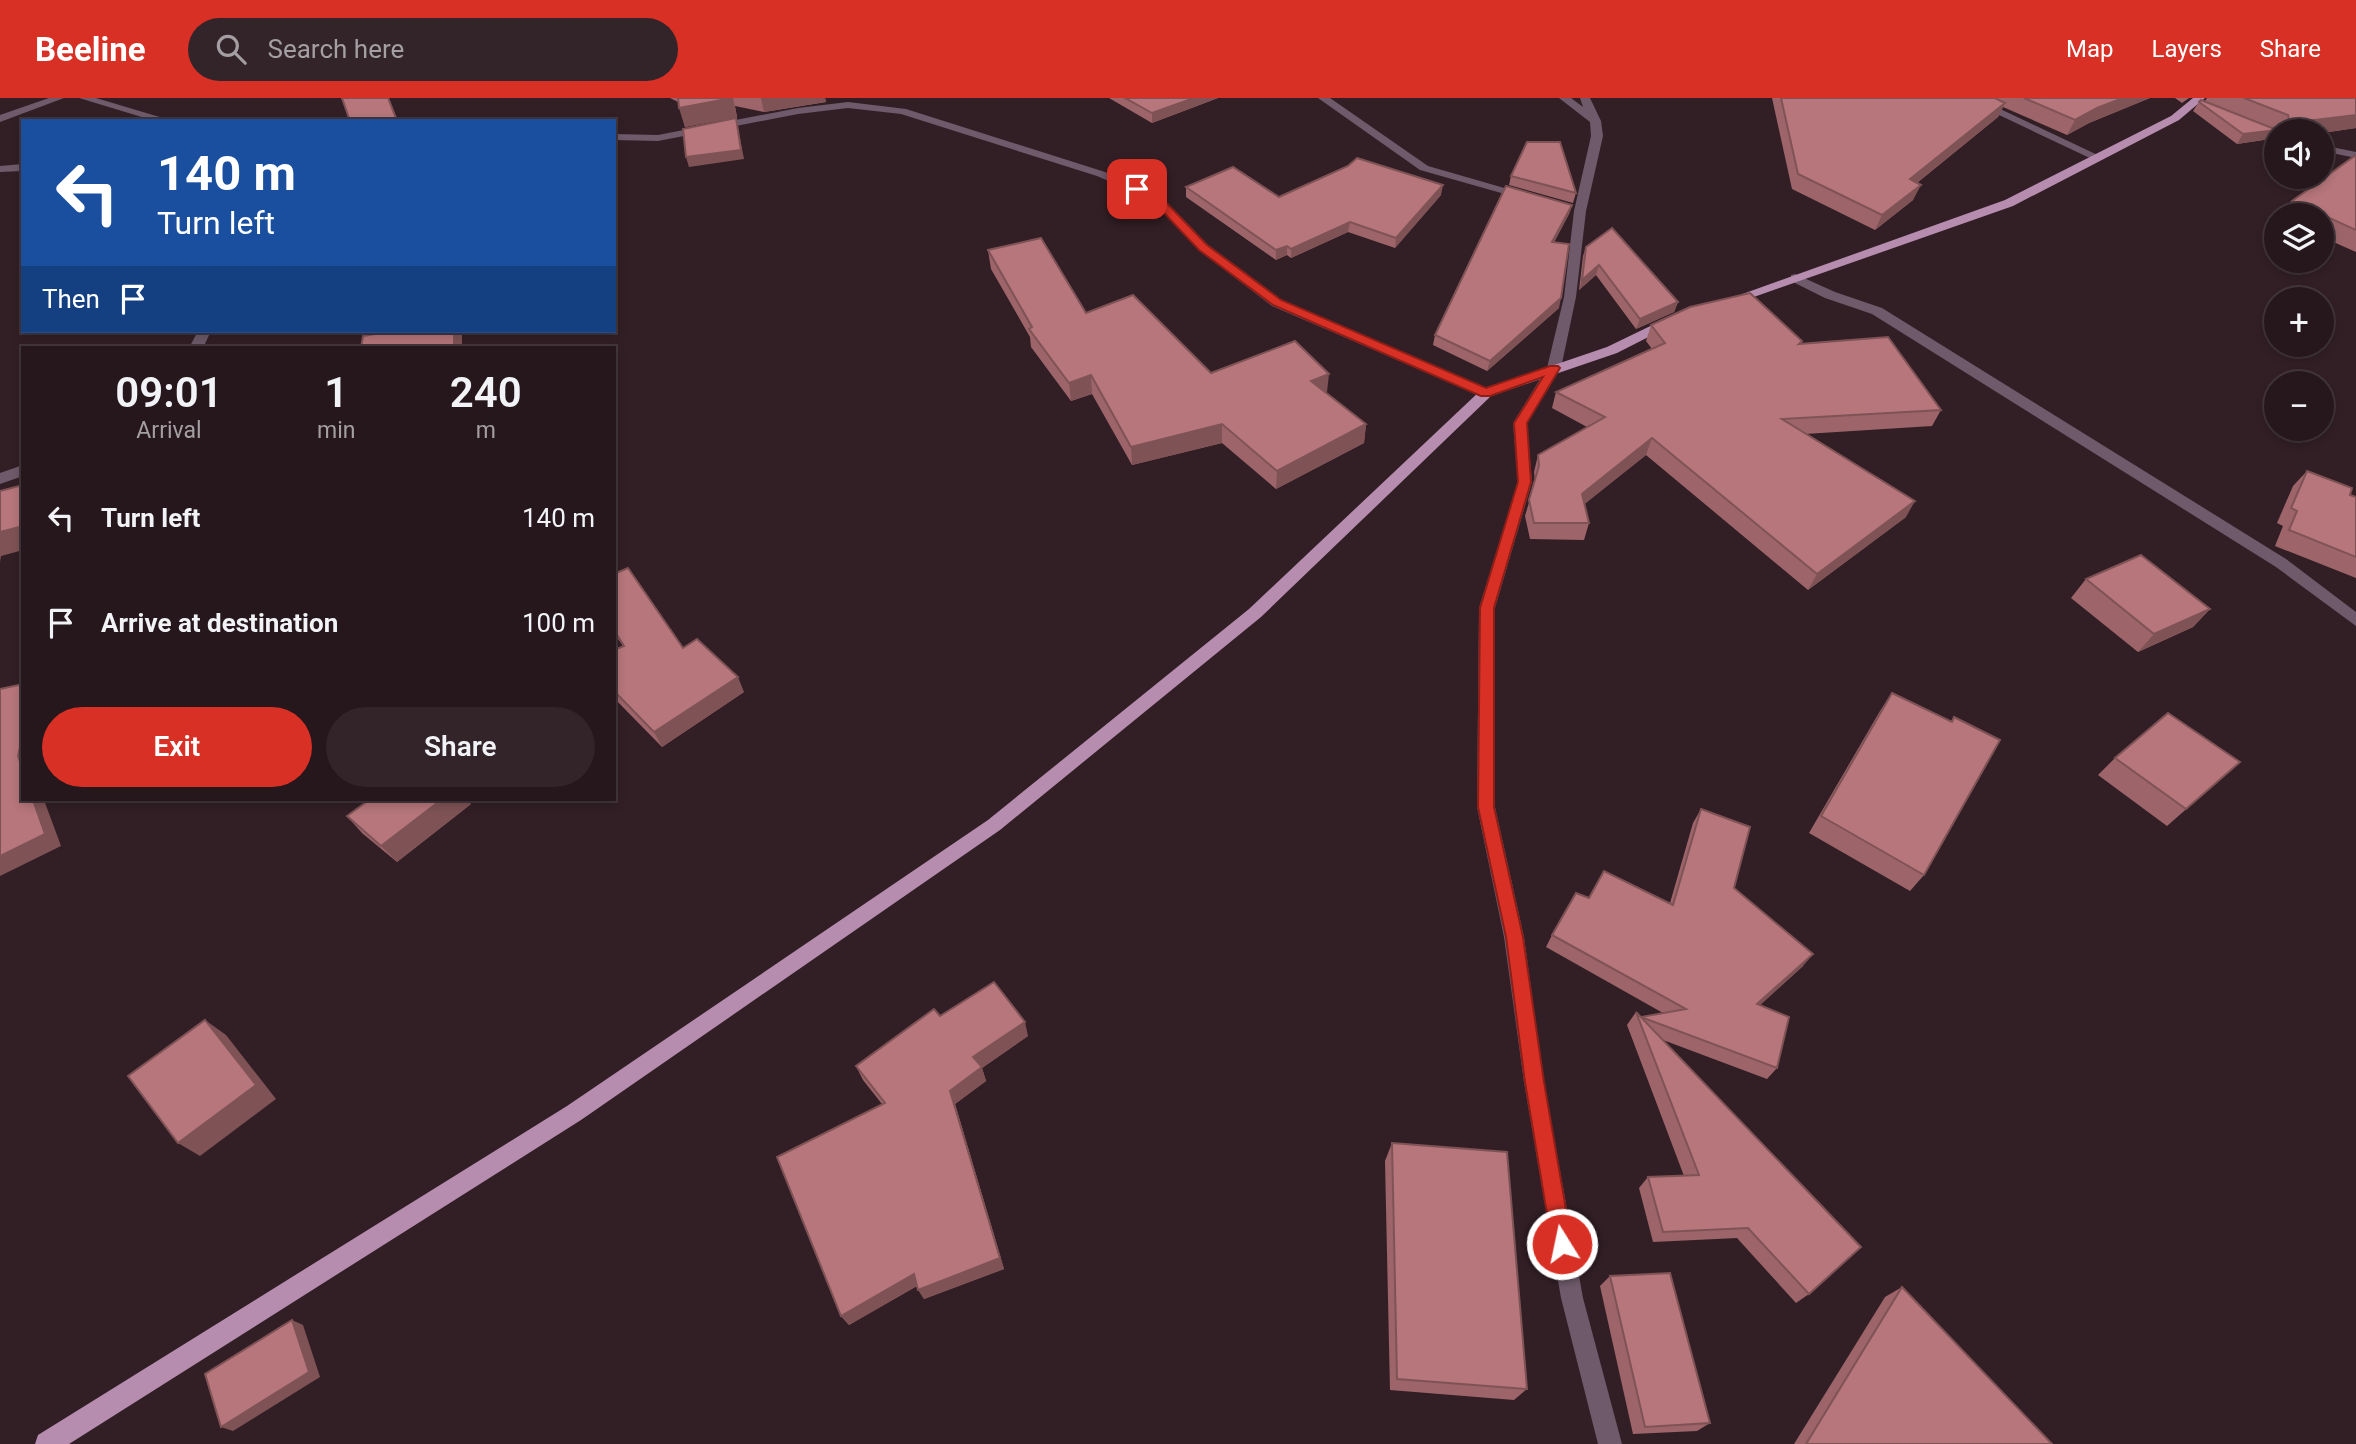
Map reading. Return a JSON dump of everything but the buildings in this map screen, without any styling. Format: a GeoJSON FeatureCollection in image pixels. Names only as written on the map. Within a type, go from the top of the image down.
{"type":"FeatureCollection","features":[{"type":"Feature","properties":{"kind":"main road"},"geometry":{"type":"LineString","coordinates":[[1713,306],[2009,204],[2200,103]]}},
{"type":"Feature","properties":{"kind":"main road"},"geometry":{"type":"LineString","coordinates":[[47,1444],[574,1113],[994,825],[1255,613],[1486,393],[1612,350],[1664,323],[1688,315]]}},
{"type":"Feature","properties":{"kind":"street"},"geometry":{"type":"LineString","coordinates":[[0,119],[59,98]]}},
{"type":"Feature","properties":{"kind":"street"},"geometry":{"type":"LineString","coordinates":[[84,98],[161,119]]}},
{"type":"Feature","properties":{"kind":"street"},"geometry":{"type":"LineString","coordinates":[[902,111],[904,98]]}},
{"type":"Feature","properties":{"kind":"street"},"geometry":{"type":"LineString","coordinates":[[1323,98],[1424,168],[1541,200]]}},
{"type":"Feature","properties":{"kind":"street"},"geometry":{"type":"LineString","coordinates":[[1564,98],[1595,121]]}},
{"type":"Feature","properties":{"kind":"street"},"geometry":{"type":"LineString","coordinates":[[1585,98],[1598,136],[1573,209],[1570,297],[1554,368],[1520,423],[1525,482],[1487,608],[1486,807],[1514,937],[1534,1082],[1572,1298],[1611,1444]]}},
{"type":"Feature","properties":{"kind":"street"},"geometry":{"type":"LineString","coordinates":[[1968,98],[2098,158]]}},
{"type":"Feature","properties":{"kind":"street"},"geometry":{"type":"LineString","coordinates":[[616,137],[658,138],[798,111],[848,106],[902,111],[1101,174],[1154,196],[1203,247],[1277,303],[1486,393]]}},
{"type":"Feature","properties":{"kind":"street"},"geometry":{"type":"LineString","coordinates":[[2334,150],[2356,155]]}},
{"type":"Feature","properties":{"kind":"street"},"geometry":{"type":"LineString","coordinates":[[0,169],[21,167]]}},
{"type":"Feature","properties":{"kind":"street"},"geometry":{"type":"LineString","coordinates":[[1795,278],[1889,318],[2281,563],[2356,620]]}},
{"type":"Feature","properties":{"kind":"street"},"geometry":{"type":"LineString","coordinates":[[0,479],[21,471]]}},
{"type":"Feature","properties":{"kind":"route"},"geometry":{"type":"LineString","coordinates":[[1137,189],[1154,196],[1203,247],[1277,303],[1486,393],[1554,368],[1520,423],[1525,482],[1487,608],[1486,807],[1514,937],[1534,1082],[1562,1244]]}}]}
